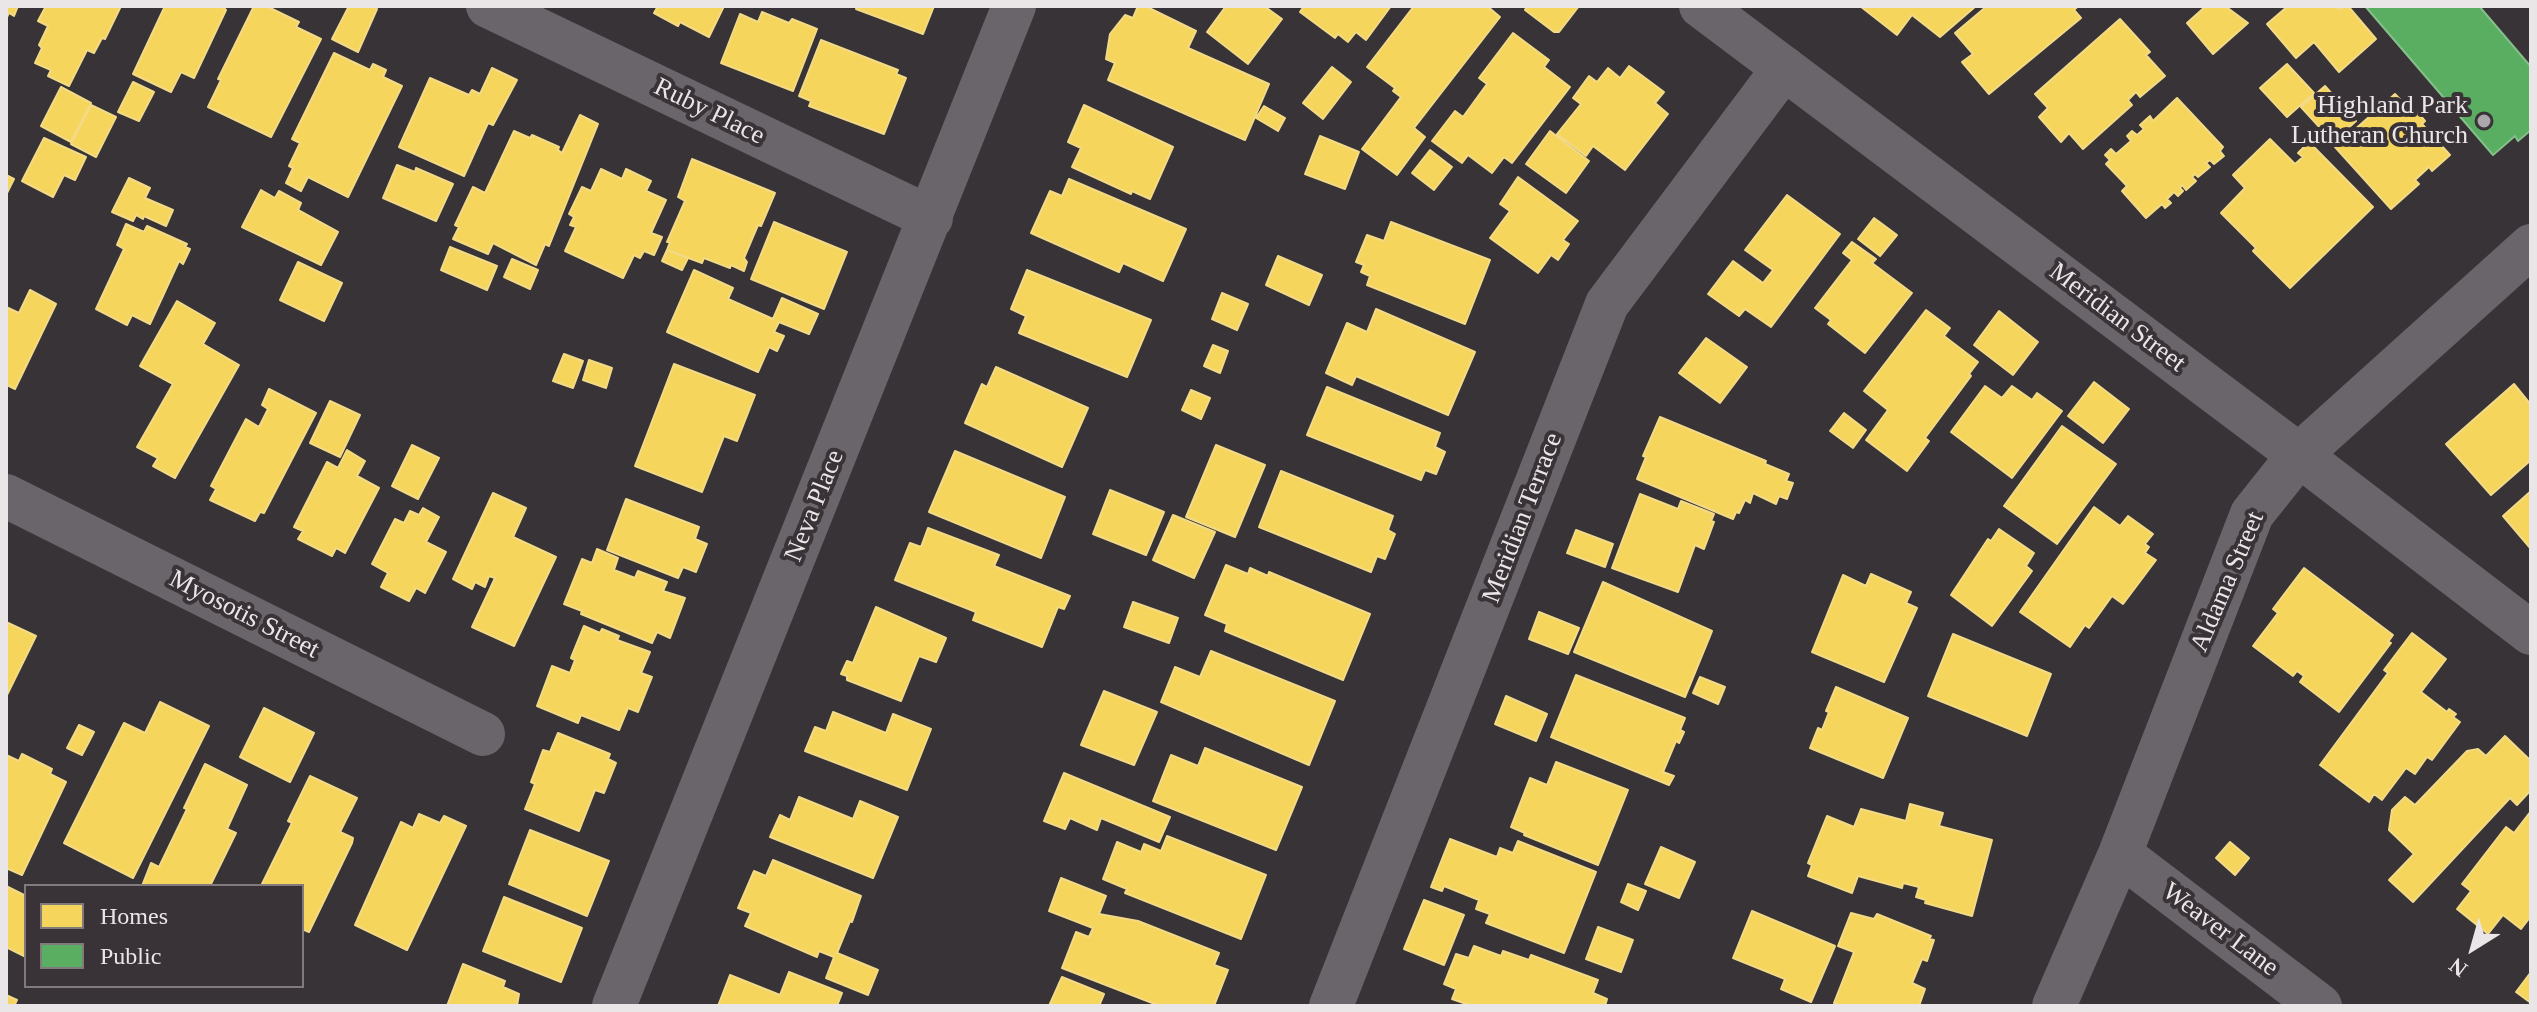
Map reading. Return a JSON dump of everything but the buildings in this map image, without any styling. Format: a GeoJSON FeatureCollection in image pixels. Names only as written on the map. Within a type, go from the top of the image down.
{"type":"FeatureCollection","features":[{"type":"Feature","properties":{"kind":"street","name":"Ruby Place"},"geometry":{"type":"LineString","coordinates":[[488,6],[931,218]]}},
{"type":"Feature","properties":{"kind":"street","name":"Neva Place"},"geometry":{"type":"LineString","coordinates":[[614,1006],[1014,6]]}},
{"type":"Feature","properties":{"kind":"street","name":"Meridian Street"},"geometry":{"type":"LineString","coordinates":[[1701,6],[2531,633]]}},
{"type":"Feature","properties":{"kind":"street","name":"Meridian Terrace"},"geometry":{"type":"LineString","coordinates":[[1331,1006],[1607,304],[1784,68]]}},
{"type":"Feature","properties":{"kind":"street","name":"Aldama Street"},"geometry":{"type":"LineString","coordinates":[[2054,1006],[2120,854],[2252,514],[2299,455],[2531,246]]}},
{"type":"Feature","properties":{"kind":"street","name":"Myosotis Street"},"geometry":{"type":"LineString","coordinates":[[6,496],[483,734]]}},
{"type":"Feature","properties":{"kind":"street","name":"Weaver Lane"},"geometry":{"type":"LineString","coordinates":[[2120,854],[2320,1006]]}},
{"type":"Feature","properties":{"kind":"place","name":"Highland Park Lutheran Church"},"geometry":{"type":"Point","coordinates":[2484,121]}}]}
